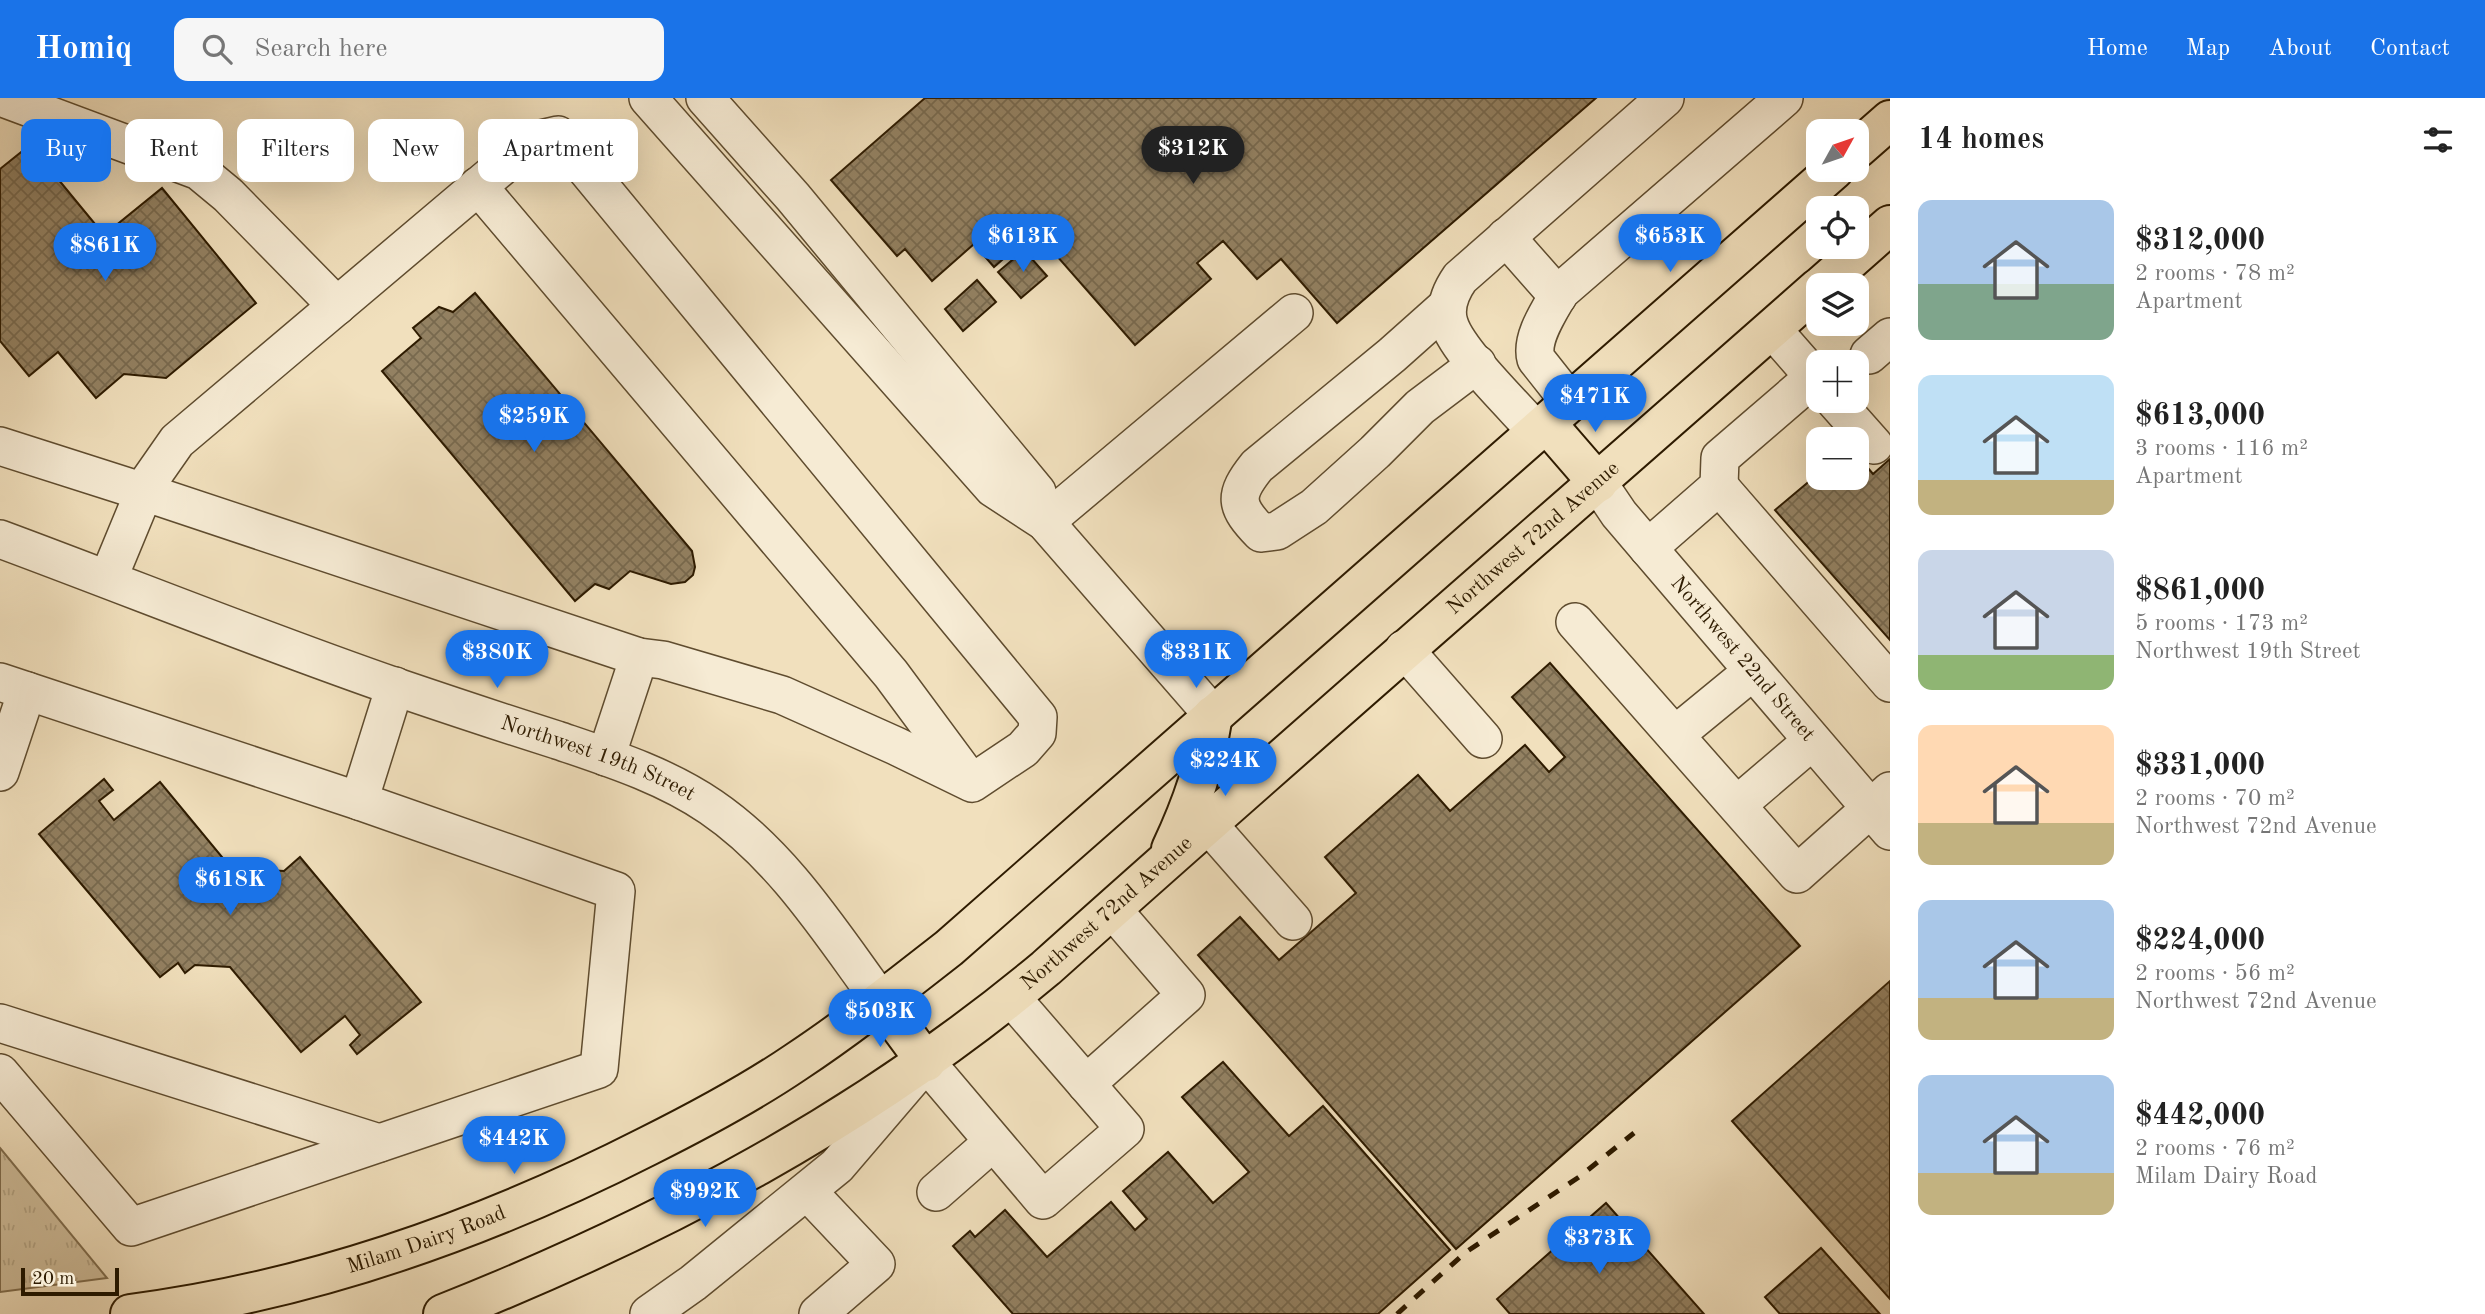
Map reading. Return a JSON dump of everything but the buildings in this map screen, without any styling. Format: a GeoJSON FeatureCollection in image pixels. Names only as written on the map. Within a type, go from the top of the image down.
{"type":"FeatureCollection","features":[{"type":"Feature","properties":{"kind":"main road"},"geometry":{"type":"LineString","coordinates":[[1869,138],[1890,120]]}},
{"type":"Feature","properties":{"kind":"main road"},"geometry":{"type":"LineString","coordinates":[[443,1314],[578,1257],[680,1209],[807,1139],[926,1062],[881,1001],[949,948],[1820,182]]}},
{"type":"Feature","properties":{"kind":"main road","name":"Northwest 72nd Avenue"},"geometry":{"type":"LineString","coordinates":[[1836,273],[1890,225]]}},
{"type":"Feature","properties":{"kind":"main road","name":"Northwest 72nd Avenue"},"geometry":{"type":"LineString","coordinates":[[926,1062],[1011,998],[1404,649],[1598,483],[1806,299]]}},
{"type":"Feature","properties":{"kind":"main road"},"geometry":{"type":"LineString","coordinates":[[1552,419],[1598,483]]}},
{"type":"Feature","properties":{"kind":"main road"},"geometry":{"type":"LineString","coordinates":[[1166,861],[1193,801],[1207,755],[1213,715]]}},
{"type":"Feature","properties":{"kind":"main road","name":"Milam Dairy Road"},"geometry":{"type":"LineString","coordinates":[[130,1314],[216,1299],[334,1270],[517,1207],[614,1163],[716,1110],[795,1063],[881,1001]]}},
{"type":"Feature","properties":{"kind":"street"},"geometry":{"type":"LineString","coordinates":[[3,98],[199,170],[228,195],[337,306]]}},
{"type":"Feature","properties":{"kind":"street"},"geometry":{"type":"LineString","coordinates":[[648,98],[993,488],[1045,522],[1213,715]]}},
{"type":"Feature","properties":{"kind":"street"},"geometry":{"type":"LineString","coordinates":[[705,98],[793,197],[1037,492],[1045,522]]}},
{"type":"Feature","properties":{"kind":"street"},"geometry":{"type":"LineString","coordinates":[[1552,419],[1477,364],[1458,342],[1449,323],[1447,306],[1453,288],[1460,278],[1665,98]]}},
{"type":"Feature","properties":{"kind":"street"},"geometry":{"type":"LineString","coordinates":[[1552,419],[1534,351],[1541,328],[1558,296],[1784,98]]}},
{"type":"Feature","properties":{"kind":"street"},"geometry":{"type":"LineString","coordinates":[[108,579],[147,484],[177,441],[532,141],[558,135],[1038,718],[1037,733],[1023,749],[972,783]]}},
{"type":"Feature","properties":{"kind":"street"},"geometry":{"type":"LineString","coordinates":[[478,186],[891,674],[972,783]]}},
{"type":"Feature","properties":{"kind":"street"},"geometry":{"type":"LineString","coordinates":[[1506,237],[1558,296]]}},
{"type":"Feature","properties":{"kind":"street"},"geometry":{"type":"LineString","coordinates":[[1447,306],[1256,466],[1242,484],[1240,506],[1248,519],[1261,533],[1277,531],[1295,521],[1376,452],[1420,407],[1477,364]]}},
{"type":"Feature","properties":{"kind":"street"},"geometry":{"type":"LineString","coordinates":[[1045,522],[1294,313]]}},
{"type":"Feature","properties":{"kind":"street"},"geometry":{"type":"LineString","coordinates":[[1772,329],[1806,368]]}},
{"type":"Feature","properties":{"kind":"street"},"geometry":{"type":"LineString","coordinates":[[1380,364],[1397,375],[1420,407]]}},
{"type":"Feature","properties":{"kind":"street"},"geometry":{"type":"LineString","coordinates":[[1806,398],[1720,458],[1720,486],[1890,683]]}},
{"type":"Feature","properties":{"kind":"street"},"geometry":{"type":"LineString","coordinates":[[1845,413],[1874,445]]}},
{"type":"Feature","properties":{"kind":"street"},"geometry":{"type":"LineString","coordinates":[[0,446],[639,657],[663,660],[782,695],[972,783]]}},
{"type":"Feature","properties":{"kind":"street","name":"Northwest 22nd Street"},"geometry":{"type":"LineString","coordinates":[[1598,483],[1619,514],[1812,741],[1883,810]]}},
{"type":"Feature","properties":{"kind":"street"},"geometry":{"type":"LineString","coordinates":[[1648,548],[1720,486]]}},
{"type":"Feature","properties":{"kind":"street","name":"Northwest 19th Street"},"geometry":{"type":"LineString","coordinates":[[0,540],[395,686],[606,757],[682,789],[713,808],[739,830],[799,890],[881,1001]]}},
{"type":"Feature","properties":{"kind":"street"},"geometry":{"type":"LineString","coordinates":[[1575,622],[1797,874],[1883,810]]}},
{"type":"Feature","properties":{"kind":"street"},"geometry":{"type":"LineString","coordinates":[[1404,649],[1483,739]]}},
{"type":"Feature","properties":{"kind":"street"},"geometry":{"type":"LineString","coordinates":[[606,757],[639,657]]}},
{"type":"Feature","properties":{"kind":"street"},"geometry":{"type":"LineString","coordinates":[[1675,735],[1753,671]]}},
{"type":"Feature","properties":{"kind":"street"},"geometry":{"type":"LineString","coordinates":[[0,772],[14,686],[359,801],[616,891],[599,1069],[131,1227],[0,1073]]}},
{"type":"Feature","properties":{"kind":"street"},"geometry":{"type":"LineString","coordinates":[[359,801],[395,686]]}},
{"type":"Feature","properties":{"kind":"street"},"geometry":{"type":"LineString","coordinates":[[1737,805],[1812,741]]}},
{"type":"Feature","properties":{"kind":"street"},"geometry":{"type":"LineString","coordinates":[[1208,824],[1293,921]]}},
{"type":"Feature","properties":{"kind":"street"},"geometry":{"type":"LineString","coordinates":[[1086,1084],[1186,995],[1112,909]]}},
{"type":"Feature","properties":{"kind":"street"},"geometry":{"type":"LineString","coordinates":[[926,1062],[1043,1200],[1125,1129],[1011,998]]}},
{"type":"Feature","properties":{"kind":"street"},"geometry":{"type":"LineString","coordinates":[[0,1023],[379,1143]]}},
{"type":"Feature","properties":{"kind":"street","name":"Northwest 72nd Avenue"},"geometry":{"type":"LineString","coordinates":[[649,1314],[693,1283],[837,1166],[926,1062]]}},
{"type":"Feature","properties":{"kind":"street"},"geometry":{"type":"LineString","coordinates":[[936,1192],[993,1142]]}},
{"type":"Feature","properties":{"kind":"street"},"geometry":{"type":"LineString","coordinates":[[808,1192],[876,1264],[818,1314]]}},
{"type":"Feature","properties":{"kind":"green space"},"geometry":{"type":"Polygon","coordinates":[[[0,1148],[107,1278],[0,1292],[0,1148]]]}},
{"type":"Feature","properties":{"kind":"railway"},"geometry":{"type":"LineString","coordinates":[[1397,1314],[1466,1252],[1579,1177],[1634,1133]]}}]}
